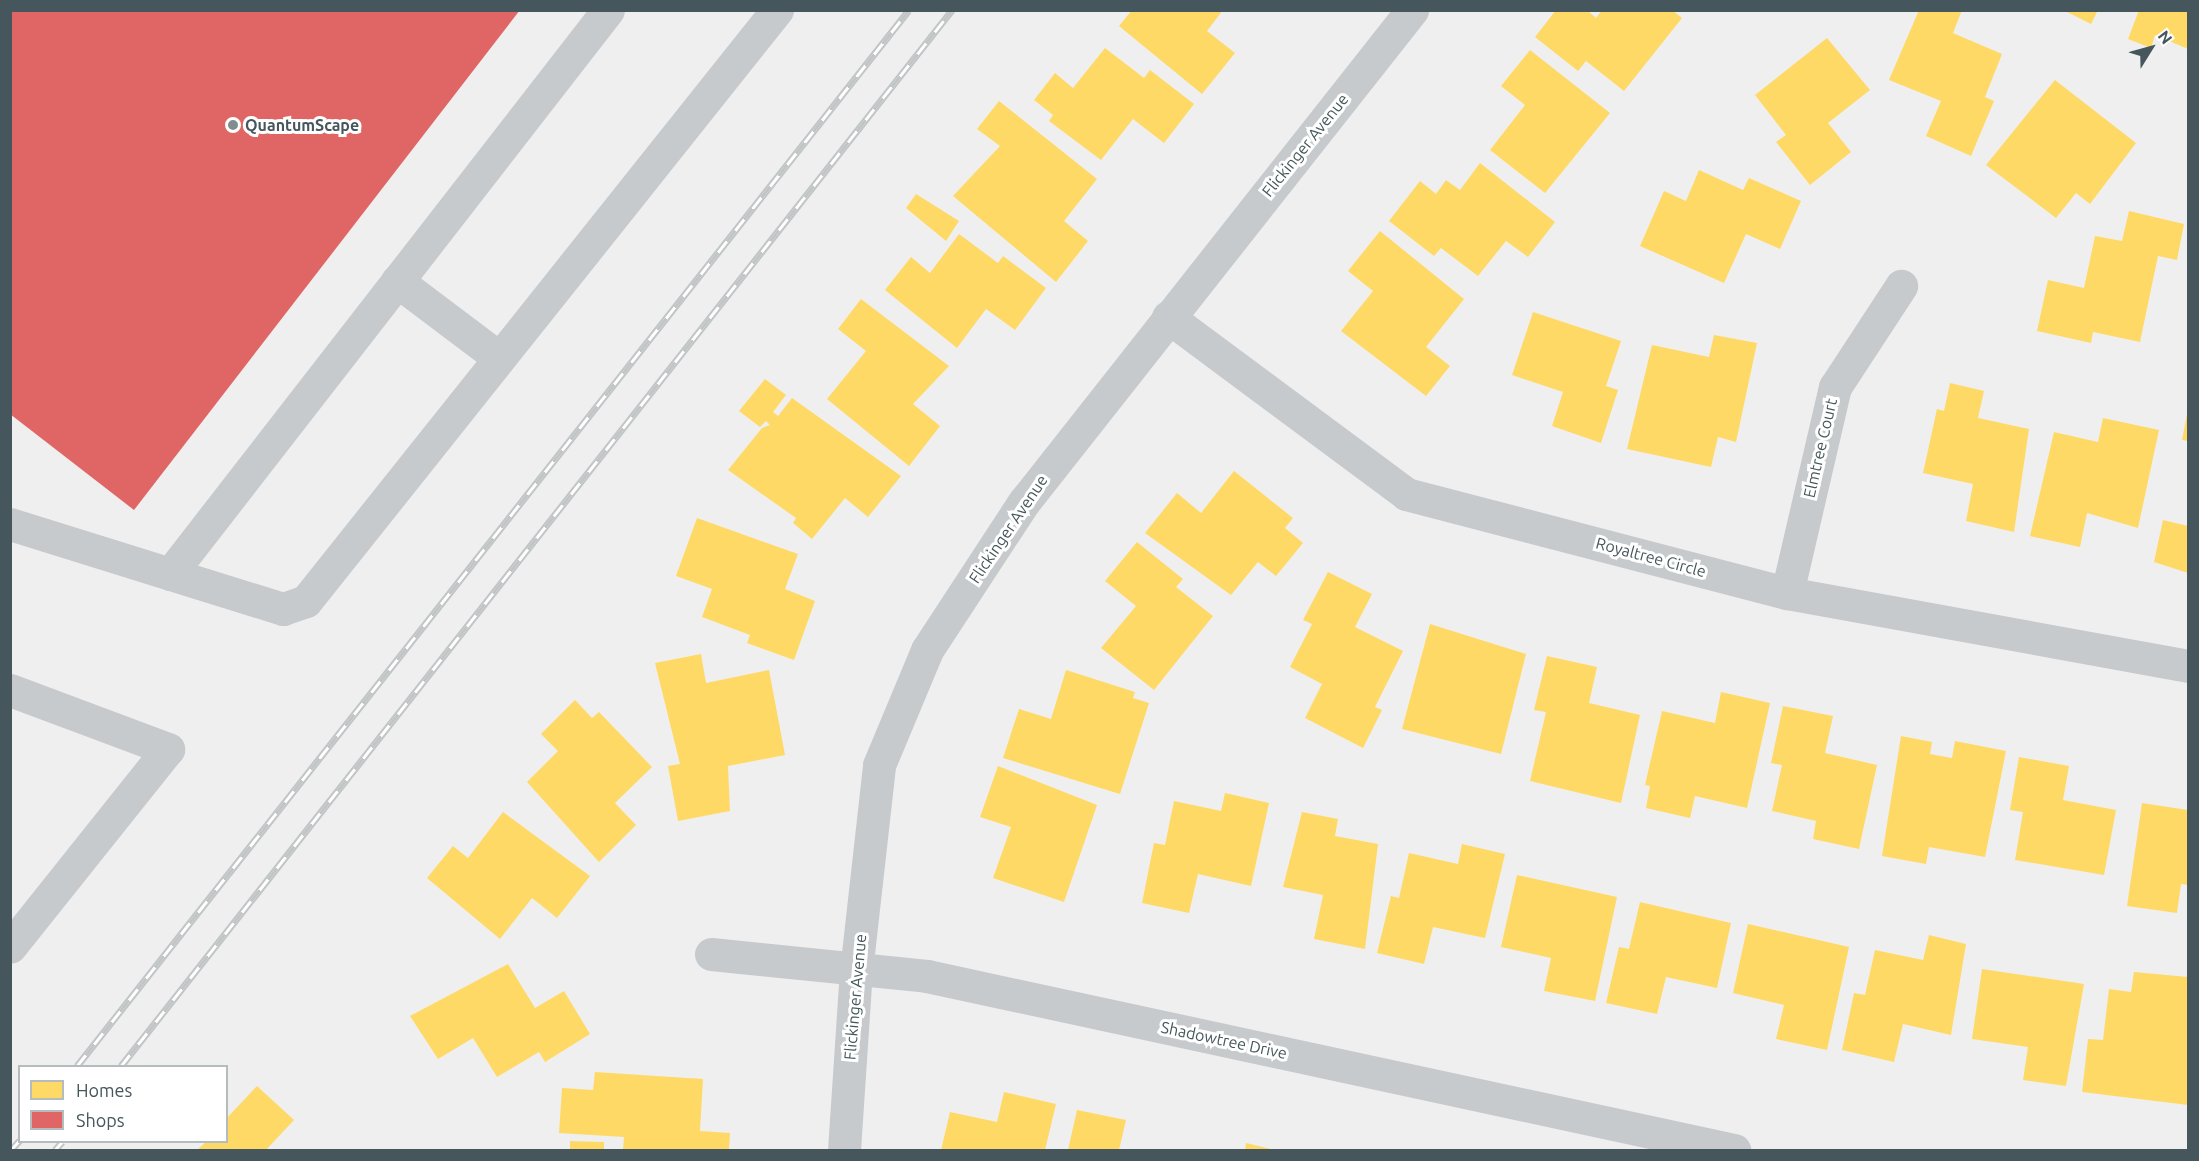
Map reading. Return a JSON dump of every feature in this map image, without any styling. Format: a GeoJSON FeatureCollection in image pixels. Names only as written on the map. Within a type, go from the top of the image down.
{"type":"FeatureCollection","features":[{"type":"Feature","properties":{"kind":"street"},"geometry":{"type":"LineString","coordinates":[[170,574],[608,10]]}},
{"type":"Feature","properties":{"kind":"street"},"geometry":{"type":"LineString","coordinates":[[10,524],[283,609],[306,601],[777,10]]}},
{"type":"Feature","properties":{"kind":"street","name":"Flickinger Avenue"},"geometry":{"type":"LineString","coordinates":[[844,1150],[856,971],[879,765],[927,650],[1024,502],[1412,10]]}},
{"type":"Feature","properties":{"kind":"street"},"geometry":{"type":"LineString","coordinates":[[397,281],[499,358]]}},
{"type":"Feature","properties":{"kind":"street","name":"Elmtree Court"},"geometry":{"type":"LineString","coordinates":[[1787,592],[1834,387],[1901,286]]}},
{"type":"Feature","properties":{"kind":"street","name":"Royaltree Circle"},"geometry":{"type":"LineString","coordinates":[[1168,318],[1406,494],[1787,592],[2188,666]]}},
{"type":"Feature","properties":{"kind":"street"},"geometry":{"type":"LineString","coordinates":[[10,690],[168,749],[10,946]]}},
{"type":"Feature","properties":{"kind":"street","name":"Shadowtree Drive"},"geometry":{"type":"LineString","coordinates":[[711,954],[856,971],[927,976],[1734,1150]]}},
{"type":"Feature","properties":{"kind":"building: Homes"},"geometry":{"type":"Polygon","coordinates":[[[1132,10],[1223,10],[1207,31],[1235,53],[1202,94],[1119,26],[1132,10]]]}},
{"type":"Feature","properties":{"kind":"building: Homes"},"geometry":{"type":"Polygon","coordinates":[[[1556,10],[1587,10],[1596,18],[1602,10],[1672,10],[1682,18],[1624,91],[1586,61],[1578,71],[1535,37],[1556,10]]]}},
{"type":"Feature","properties":{"kind":"building: Homes"},"geometry":{"type":"Polygon","coordinates":[[[1919,10],[1962,10],[1953,33],[2002,54],[1985,97],[1994,101],[1971,156],[1926,136],[1941,101],[1889,80],[1919,10]]]}},
{"type":"Feature","properties":{"kind":"building: Homes"},"geometry":{"type":"Polygon","coordinates":[[[2063,10],[2098,10],[2091,24],[2063,10]]]}},
{"type":"Feature","properties":{"kind":"building: Homes"},"geometry":{"type":"Polygon","coordinates":[[[2139,10],[2188,10],[2188,49],[2155,35],[2151,48],[2128,39],[2139,10]]]}},
{"type":"Feature","properties":{"kind":"building: Homes"},"geometry":{"type":"Polygon","coordinates":[[[1827,38],[1870,90],[1828,123],[1851,152],[1810,185],[1776,142],[1786,135],[1755,95],[1827,38]]]}},
{"type":"Feature","properties":{"kind":"building: Homes"},"geometry":{"type":"Polygon","coordinates":[[[1105,48],[1144,78],[1150,70],[1194,104],[1164,143],[1133,119],[1101,160],[1049,121],[1053,115],[1034,100],[1055,73],[1073,88],[1105,48]]]}},
{"type":"Feature","properties":{"kind":"building: Homes"},"geometry":{"type":"Polygon","coordinates":[[[1530,50],[1610,113],[1545,193],[1490,150],[1525,105],[1501,86],[1530,50]]]}},
{"type":"Feature","properties":{"kind":"building: Homes"},"geometry":{"type":"Polygon","coordinates":[[[2055,80],[2136,143],[2090,204],[2076,193],[2056,218],[1986,165],[2055,80]]]}},
{"type":"Feature","properties":{"kind":"building: Homes"},"geometry":{"type":"Polygon","coordinates":[[[999,101],[1097,179],[1064,221],[1088,241],[1056,282],[953,196],[1000,146],[977,129],[999,101]]]}},
{"type":"Feature","properties":{"kind":"building: Homes"},"geometry":{"type":"Polygon","coordinates":[[[1480,163],[1555,222],[1528,257],[1506,241],[1478,276],[1441,248],[1434,256],[1389,221],[1420,181],[1436,194],[1446,180],[1460,190],[1480,163]]]}},
{"type":"Feature","properties":{"kind":"building: Homes"},"geometry":{"type":"Polygon","coordinates":[[[1699,170],[1743,190],[1749,178],[1801,201],[1780,249],[1746,234],[1724,283],[1640,246],[1664,191],[1686,201],[1699,170]]]}},
{"type":"Feature","properties":{"kind":"building: Homes"},"geometry":{"type":"Polygon","coordinates":[[[916,194],[959,221],[946,241],[906,208],[916,194]]]}},
{"type":"Feature","properties":{"kind":"building: Homes"},"geometry":{"type":"Polygon","coordinates":[[[2129,211],[2184,224],[2177,260],[2158,256],[2140,342],[2093,332],[2091,343],[2037,331],[2048,280],[2084,288],[2095,236],[2122,241],[2129,211]]]}},
{"type":"Feature","properties":{"kind":"building: Homes"},"geometry":{"type":"Polygon","coordinates":[[[1380,231],[1464,299],[1426,347],[1450,366],[1426,396],[1341,331],[1373,291],[1348,271],[1380,231]]]}},
{"type":"Feature","properties":{"kind":"building: Homes"},"geometry":{"type":"Polygon","coordinates":[[[959,234],[998,263],[1003,256],[1046,288],[1015,330],[986,309],[957,348],[885,290],[911,257],[930,273],[959,234]]]}},
{"type":"Feature","properties":{"kind":"building: Homes"},"geometry":{"type":"Polygon","coordinates":[[[861,299],[949,366],[913,404],[940,426],[909,466],[827,399],[866,351],[838,329],[861,299]]]}},
{"type":"Feature","properties":{"kind":"building: Homes"},"geometry":{"type":"Polygon","coordinates":[[[1533,312],[1621,341],[1606,386],[1618,390],[1601,443],[1552,426],[1563,392],[1512,375],[1533,312]]]}},
{"type":"Feature","properties":{"kind":"building: Homes"},"geometry":{"type":"Polygon","coordinates":[[[1714,335],[1757,343],[1736,442],[1718,437],[1711,467],[1627,449],[1652,345],[1709,357],[1714,335]]]}},
{"type":"Feature","properties":{"kind":"building: Homes"},"geometry":{"type":"Polygon","coordinates":[[[765,379],[786,395],[773,412],[778,416],[792,398],[901,476],[868,517],[845,498],[812,539],[793,523],[796,518],[728,470],[762,428],[770,425],[766,421],[760,427],[739,411],[765,379]]]}},
{"type":"Feature","properties":{"kind":"building: Homes"},"geometry":{"type":"Polygon","coordinates":[[[1950,383],[1984,391],[1978,418],[2029,429],[2014,532],[1966,521],[1973,484],[1923,473],[1937,409],[1944,411],[1950,383]]]}},
{"type":"Feature","properties":{"kind":"building: Homes"},"geometry":{"type":"Polygon","coordinates":[[[2188,414],[2188,441],[2182,440],[2188,414]]]}},
{"type":"Feature","properties":{"kind":"building: Homes"},"geometry":{"type":"Polygon","coordinates":[[[2103,418],[2159,430],[2138,528],[2087,513],[2080,547],[2030,536],[2054,432],[2098,442],[2103,418]]]}},
{"type":"Feature","properties":{"kind":"building: Homes"},"geometry":{"type":"Polygon","coordinates":[[[1234,471],[1293,518],[1285,528],[1303,543],[1276,576],[1258,562],[1231,595],[1145,533],[1177,493],[1201,513],[1234,471]]]}},
{"type":"Feature","properties":{"kind":"building: Homes"},"geometry":{"type":"Polygon","coordinates":[[[697,518],[798,554],[785,589],[815,601],[794,660],[747,643],[750,635],[702,617],[712,589],[676,576],[697,518]]]}},
{"type":"Feature","properties":{"kind":"building: Homes"},"geometry":{"type":"Polygon","coordinates":[[[2163,520],[2188,526],[2188,573],[2154,562],[2163,520]]]}},
{"type":"Feature","properties":{"kind":"building: Homes"},"geometry":{"type":"Polygon","coordinates":[[[1137,542],[1183,579],[1176,587],[1213,616],[1154,690],[1101,648],[1136,606],[1105,581],[1137,542]]]}},
{"type":"Feature","properties":{"kind":"building: Homes"},"geometry":{"type":"Polygon","coordinates":[[[1328,572],[1372,594],[1355,627],[1403,651],[1375,707],[1382,710],[1363,748],[1305,718],[1322,684],[1290,667],[1312,624],[1303,620],[1328,572]]]}},
{"type":"Feature","properties":{"kind":"building: Homes"},"geometry":{"type":"Polygon","coordinates":[[[1430,624],[1526,654],[1501,754],[1402,729],[1430,624]]]}},
{"type":"Feature","properties":{"kind":"building: Homes"},"geometry":{"type":"Polygon","coordinates":[[[701,654],[706,683],[769,670],[785,755],[728,766],[730,811],[678,821],[668,766],[680,764],[655,663],[701,654]]]}},
{"type":"Feature","properties":{"kind":"building: Homes"},"geometry":{"type":"Polygon","coordinates":[[[1547,656],[1597,667],[1589,703],[1640,715],[1621,803],[1530,781],[1546,712],[1534,710],[1547,656]]]}},
{"type":"Feature","properties":{"kind":"building: Homes"},"geometry":{"type":"Polygon","coordinates":[[[1066,670],[1135,692],[1133,698],[1149,703],[1120,794],[1003,758],[1019,709],[1051,719],[1066,670]]]}},
{"type":"Feature","properties":{"kind":"building: Homes"},"geometry":{"type":"Polygon","coordinates":[[[1721,692],[1770,703],[1747,808],[1695,796],[1690,818],[1646,808],[1650,786],[1645,785],[1662,711],[1715,723],[1721,692]]]}},
{"type":"Feature","properties":{"kind":"building: Homes"},"geometry":{"type":"Polygon","coordinates":[[[575,700],[592,718],[599,712],[652,767],[615,803],[636,825],[599,862],[527,782],[558,751],[541,734],[575,700]]]}},
{"type":"Feature","properties":{"kind":"building: Homes"},"geometry":{"type":"Polygon","coordinates":[[[1783,706],[1833,716],[1825,753],[1877,765],[1859,849],[1813,839],[1816,821],[1772,811],[1782,765],[1771,763],[1783,706]]]}},
{"type":"Feature","properties":{"kind":"building: Homes"},"geometry":{"type":"Polygon","coordinates":[[[1901,736],[1932,742],[1930,754],[1952,758],[1955,741],[2006,751],[1985,857],[1929,847],[1926,864],[1882,856],[1901,736]]]}},
{"type":"Feature","properties":{"kind":"building: Homes"},"geometry":{"type":"Polygon","coordinates":[[[2019,757],[2069,766],[2063,800],[2116,810],[2104,875],[2015,860],[2023,812],[2010,810],[2019,757]]]}},
{"type":"Feature","properties":{"kind":"building: Homes"},"geometry":{"type":"Polygon","coordinates":[[[998,766],[1097,805],[1064,902],[993,878],[1011,827],[980,817],[998,766]]]}},
{"type":"Feature","properties":{"kind":"building: Homes"},"geometry":{"type":"Polygon","coordinates":[[[1225,793],[1269,803],[1251,886],[1198,874],[1189,913],[1142,903],[1154,843],[1165,845],[1174,801],[1221,811],[1225,793]]]}},
{"type":"Feature","properties":{"kind":"building: Homes"},"geometry":{"type":"Polygon","coordinates":[[[2142,803],[2188,810],[2188,885],[2181,884],[2177,913],[2127,906],[2142,803]]]}},
{"type":"Feature","properties":{"kind":"building: Homes"},"geometry":{"type":"Polygon","coordinates":[[[503,812],[590,876],[557,918],[532,898],[500,939],[427,878],[453,846],[468,858],[503,812]]]}},
{"type":"Feature","properties":{"kind":"building: Homes"},"geometry":{"type":"Polygon","coordinates":[[[1302,812],[1338,819],[1335,836],[1378,844],[1365,949],[1314,939],[1323,895],[1283,887],[1302,812]]]}},
{"type":"Feature","properties":{"kind":"building: Homes"},"geometry":{"type":"Polygon","coordinates":[[[1462,844],[1505,854],[1485,938],[1433,927],[1424,964],[1377,953],[1391,896],[1399,898],[1409,853],[1458,864],[1462,844]]]}},
{"type":"Feature","properties":{"kind":"building: Homes"},"geometry":{"type":"Polygon","coordinates":[[[1517,875],[1617,897],[1595,1001],[1544,991],[1551,958],[1501,947],[1517,875]]]}},
{"type":"Feature","properties":{"kind":"building: Homes"},"geometry":{"type":"Polygon","coordinates":[[[1640,902],[1731,923],[1717,988],[1666,977],[1657,1014],[1606,1003],[1619,947],[1629,949],[1640,902]]]}},
{"type":"Feature","properties":{"kind":"building: Homes"},"geometry":{"type":"Polygon","coordinates":[[[1748,924],[1849,947],[1827,1050],[1776,1039],[1784,1005],[1733,993],[1748,924]]]}},
{"type":"Feature","properties":{"kind":"building: Homes"},"geometry":{"type":"Polygon","coordinates":[[[1929,935],[1966,944],[1951,1035],[1903,1024],[1894,1062],[1842,1050],[1854,993],[1865,995],[1875,950],[1923,960],[1929,935]]]}},
{"type":"Feature","properties":{"kind":"building: Homes"},"geometry":{"type":"Polygon","coordinates":[[[508,964],[535,1008],[564,991],[590,1034],[545,1062],[539,1052],[497,1077],[473,1038],[438,1059],[410,1016],[508,964]]]}},
{"type":"Feature","properties":{"kind":"building: Homes"},"geometry":{"type":"Polygon","coordinates":[[[1982,969],[2084,984],[2066,1086],[2023,1080],[2028,1047],[1972,1039],[1982,969]]]}},
{"type":"Feature","properties":{"kind":"building: Homes"},"geometry":{"type":"Polygon","coordinates":[[[2134,972],[2188,977],[2188,1105],[2082,1092],[2088,1039],[2103,1040],[2109,989],[2131,992],[2134,972]]]}},
{"type":"Feature","properties":{"kind":"building: Homes"},"geometry":{"type":"Polygon","coordinates":[[[595,1072],[703,1079],[700,1131],[730,1133],[729,1150],[623,1150],[624,1137],[559,1133],[562,1088],[593,1090],[595,1072]]]}},
{"type":"Feature","properties":{"kind":"building: Homes"},"geometry":{"type":"Polygon","coordinates":[[[257,1086],[294,1120],[266,1150],[197,1150],[205,1143],[228,1143],[228,1117],[257,1086]]]}},
{"type":"Feature","properties":{"kind":"building: Homes"},"geometry":{"type":"Polygon","coordinates":[[[1004,1092],[1056,1104],[1045,1150],[941,1150],[950,1112],[997,1122],[1004,1092]]]}},
{"type":"Feature","properties":{"kind":"building: Homes"},"geometry":{"type":"Polygon","coordinates":[[[1077,1110],[1126,1120],[1119,1150],[1068,1150],[1077,1110]]]}},
{"type":"Feature","properties":{"kind":"building: Homes"},"geometry":{"type":"Polygon","coordinates":[[[570,1141],[604,1142],[604,1150],[570,1150],[570,1141]]]}},
{"type":"Feature","properties":{"kind":"building: Homes"},"geometry":{"type":"Polygon","coordinates":[[[1246,1143],[1275,1150],[1245,1150],[1246,1143]]]}},
{"type":"Feature","properties":{"kind":"building: Shops"},"geometry":{"type":"Polygon","coordinates":[[[10,10],[520,10],[134,510],[10,414],[10,10]]]}},
{"type":"Feature","properties":{"kind":"railway"},"geometry":{"type":"LineString","coordinates":[[78,1065],[909,10]]}},
{"type":"Feature","properties":{"kind":"railway"},"geometry":{"type":"LineString","coordinates":[[122,1065],[952,10]]}},
{"type":"Feature","properties":{"kind":"railway"},"geometry":{"type":"LineString","coordinates":[[11,1150],[18,1142]]}},
{"type":"Feature","properties":{"kind":"railway"},"geometry":{"type":"LineString","coordinates":[[55,1150],[61,1143]]}},
{"type":"Feature","properties":{"kind":"place","name":"QuantumScape"},"geometry":{"type":"Point","coordinates":[233,125]}}]}
